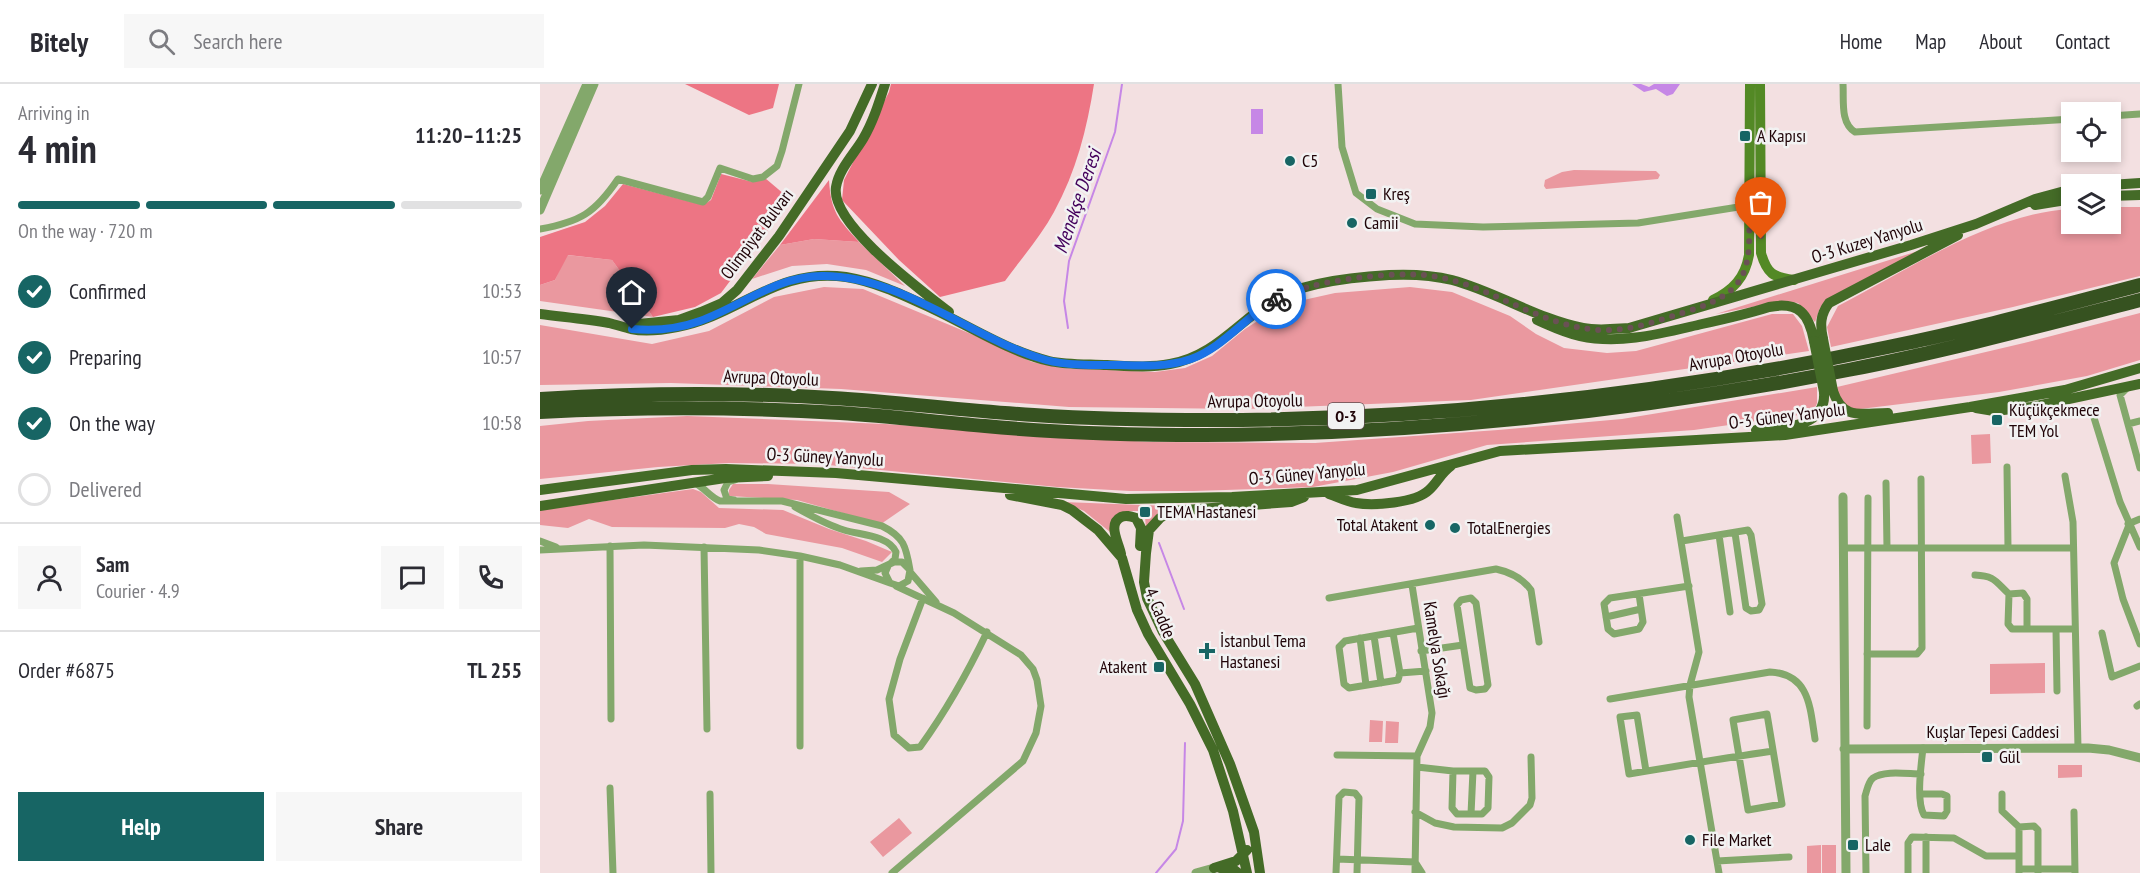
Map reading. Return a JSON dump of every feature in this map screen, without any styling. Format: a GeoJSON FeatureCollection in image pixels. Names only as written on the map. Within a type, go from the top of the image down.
{"type":"FeatureCollection","features":[{"type":"Feature","properties":{"kind":"highway","name":"Avrupa Otoyolu"},"geometry":{"type":"LineString","coordinates":[[540,399],[623,394],[786,396],[917,404],[1032,415],[1116,419],[1214,420],[1475,409],[1656,388],[1849,355],[1963,330],[2140,285]]}},
{"type":"Feature","properties":{"kind":"highway","name":"Avrupa Otoyolu"},"geometry":{"type":"LineString","coordinates":[[540,412],[649,408],[754,409],[869,415],[1043,430],[1154,435],[1287,433],[1480,424],[1636,406],[1847,370],[1959,346],[2140,300]]}},
{"type":"Feature","properties":{"kind":"main road","name":"Olimpiyat Bulvarı"},"geometry":{"type":"LineString","coordinates":[[612,324],[646,324],[679,320],[722,303],[737,290],[779,236],[850,131],[872,84]]}},
{"type":"Feature","properties":{"kind":"main road"},"geometry":{"type":"LineString","coordinates":[[885,84],[878,107],[864,138],[838,180],[836,187],[838,205],[845,219],[868,244],[963,324]]}},
{"type":"Feature","properties":{"kind":"main road"},"geometry":{"type":"LineString","coordinates":[[1750,84],[1754,206],[1761,253],[1764,265],[1776,277],[1794,280]]}},
{"type":"Feature","properties":{"kind":"main road"},"geometry":{"type":"LineString","coordinates":[[1691,311],[1726,294],[1745,273],[1754,206],[1760,84]]}},
{"type":"Feature","properties":{"kind":"main road"},"geometry":{"type":"LineString","coordinates":[[2121,184],[2140,183]]}},
{"type":"Feature","properties":{"kind":"main road"},"geometry":{"type":"LineString","coordinates":[[1928,413],[1851,413],[1843,410],[1829,392],[1819,340],[1823,311],[1829,303],[1976,224],[2036,199],[2061,192]]}},
{"type":"Feature","properties":{"kind":"main road"},"geometry":{"type":"LineString","coordinates":[[2121,196],[2140,195]]}},
{"type":"Feature","properties":{"kind":"main road"},"geometry":{"type":"LineString","coordinates":[[2006,212],[2036,204],[2061,201]]}},
{"type":"Feature","properties":{"kind":"main road","name":"O-3 Kuzey Yanyolu"},"geometry":{"type":"LineString","coordinates":[[540,314],[632,329],[653,330],[688,324],[728,309],[776,285],[801,278],[844,277],[869,282],[993,339],[1048,361],[1146,366],[1192,359],[1212,348],[1270,302],[1305,286],[1388,275],[1423,275],[1453,280],[1557,321],[1583,328],[1602,330],[1629,328],[1976,224]]}},
{"type":"Feature","properties":{"kind":"main road"},"geometry":{"type":"LineString","coordinates":[[1479,290],[1490,298],[1561,331],[1581,336],[1604,339],[1655,335],[1769,307],[1787,306],[1795,308],[1807,317],[1819,340]]}},
{"type":"Feature","properties":{"kind":"main road","name":"O-3 Güney Yanyolu"},"geometry":{"type":"LineString","coordinates":[[540,490],[692,470],[726,469],[807,471],[1126,499],[1323,492],[1369,487],[1456,462],[1514,449],[1785,435],[2065,390],[2140,368]]}},
{"type":"Feature","properties":{"kind":"main road"},"geometry":{"type":"LineString","coordinates":[[1970,407],[1994,411],[2031,407],[2135,386]]}},
{"type":"Feature","properties":{"kind":"main road"},"geometry":{"type":"LineString","coordinates":[[1670,442],[1701,435],[1779,428],[1805,423],[1821,412],[1829,392]]}},
{"type":"Feature","properties":{"kind":"main road"},"geometry":{"type":"LineString","coordinates":[[1323,492],[1354,503],[1383,504],[1401,501],[1426,493],[1441,474],[1456,462]]}},
{"type":"Feature","properties":{"kind":"main road"},"geometry":{"type":"LineString","coordinates":[[540,504],[742,477],[807,471]]}},
{"type":"Feature","properties":{"kind":"main road","name":"4. Cadde"},"geometry":{"type":"LineString","coordinates":[[936,481],[1062,505],[1085,518],[1122,558],[1137,610],[1148,634],[1190,704],[1213,750],[1239,833],[1247,873]]}},
{"type":"Feature","properties":{"kind":"main road","name":"4. Cadde"},"geometry":{"type":"LineString","coordinates":[[1260,873],[1254,832],[1241,792],[1213,723],[1195,684],[1175,654],[1147,598],[1144,582],[1147,540],[1149,530],[1160,518],[1181,509],[1299,500],[1309,493]]}},
{"type":"Feature","properties":{"kind":"main road"},"geometry":{"type":"LineString","coordinates":[[1122,558],[1114,534],[1114,525],[1119,518],[1130,516],[1136,518],[1141,528],[1140,560],[1144,582]]}},
{"type":"Feature","properties":{"kind":"main road"},"geometry":{"type":"LineString","coordinates":[[1214,868],[1236,861],[1244,855],[1254,832]]}},
{"type":"Feature","properties":{"kind":"main road"},"geometry":{"type":"LineString","coordinates":[[1214,868],[1231,858],[1236,852],[1239,833]]}},
{"type":"Feature","properties":{"kind":"main road"},"geometry":{"type":"LineString","coordinates":[[1214,868],[1233,869],[1238,873]]}},
{"type":"Feature","properties":{"kind":"street"},"geometry":{"type":"LineString","coordinates":[[540,190],[587,84]]}},
{"type":"Feature","properties":{"kind":"street"},"geometry":{"type":"LineString","coordinates":[[540,210],[594,84]]}},
{"type":"Feature","properties":{"kind":"street"},"geometry":{"type":"LineString","coordinates":[[540,229],[565,224],[590,211],[606,197],[618,179],[703,202],[708,197],[720,168],[753,179],[763,177],[777,166],[783,152],[799,84]]}},
{"type":"Feature","properties":{"kind":"street"},"geometry":{"type":"LineString","coordinates":[[1338,84],[1342,147],[1356,193],[1377,209],[1415,224],[1483,227],[1638,223],[1754,206]]}},
{"type":"Feature","properties":{"kind":"street"},"geometry":{"type":"LineString","coordinates":[[1844,84],[1845,122],[1855,132],[2061,120]]}},
{"type":"Feature","properties":{"kind":"street"},"geometry":{"type":"LineString","coordinates":[[2121,115],[2140,114]]}},
{"type":"Feature","properties":{"kind":"street"},"geometry":{"type":"LineString","coordinates":[[2135,386],[2120,395],[2140,468]]}},
{"type":"Feature","properties":{"kind":"street"},"geometry":{"type":"LineString","coordinates":[[2091,408],[2110,476],[2128,524],[2140,546]]}},
{"type":"Feature","properties":{"kind":"street"},"geometry":{"type":"LineString","coordinates":[[2128,424],[2140,421]]}},
{"type":"Feature","properties":{"kind":"street"},"geometry":{"type":"LineString","coordinates":[[2007,467],[2008,548]]}},
{"type":"Feature","properties":{"kind":"street"},"geometry":{"type":"LineString","coordinates":[[2065,476],[2073,522],[2078,748]]}},
{"type":"Feature","properties":{"kind":"street"},"geometry":{"type":"LineString","coordinates":[[739,502],[727,499],[723,490],[728,482],[742,477]]}},
{"type":"Feature","properties":{"kind":"street"},"geometry":{"type":"LineString","coordinates":[[1867,654],[1917,654],[1922,648],[1921,479]]}},
{"type":"Feature","properties":{"kind":"street"},"geometry":{"type":"LineString","coordinates":[[695,483],[703,487],[713,498],[726,502],[782,501],[882,526],[898,536],[907,551],[910,572],[906,583],[893,585]]}},
{"type":"Feature","properties":{"kind":"street"},"geometry":{"type":"LineString","coordinates":[[1886,483],[1887,548]]}},
{"type":"Feature","properties":{"kind":"street"},"geometry":{"type":"LineString","coordinates":[[1843,497],[1846,873]]}},
{"type":"Feature","properties":{"kind":"street"},"geometry":{"type":"LineString","coordinates":[[1867,726],[1868,498]]}},
{"type":"Feature","properties":{"kind":"street"},"geometry":{"type":"LineString","coordinates":[[788,503],[813,518],[843,530],[869,535],[892,545],[896,555],[889,565],[886,577],[893,585]]}},
{"type":"Feature","properties":{"kind":"street"},"geometry":{"type":"LineString","coordinates":[[1677,517],[1700,652],[1690,685],[1689,697],[1719,873]]}},
{"type":"Feature","properties":{"kind":"street"},"geometry":{"type":"LineString","coordinates":[[843,530],[851,524],[852,518]]}},
{"type":"Feature","properties":{"kind":"street"},"geometry":{"type":"LineString","coordinates":[[2140,519],[2128,524],[2114,563],[2123,599],[2140,644]]}},
{"type":"Feature","properties":{"kind":"street"},"geometry":{"type":"LineString","coordinates":[[1682,541],[1748,530],[1751,536],[1762,604],[1759,610],[1750,611],[1746,608],[1735,533]]}},
{"type":"Feature","properties":{"kind":"street"},"geometry":{"type":"LineString","coordinates":[[1719,536],[1730,612]]}},
{"type":"Feature","properties":{"kind":"street"},"geometry":{"type":"LineString","coordinates":[[540,541],[559,548]]}},
{"type":"Feature","properties":{"kind":"street"},"geometry":{"type":"LineString","coordinates":[[610,546],[611,719]]}},
{"type":"Feature","properties":{"kind":"street"},"geometry":{"type":"LineString","coordinates":[[540,550],[610,546],[704,547],[759,550],[800,556],[856,571],[923,598],[987,632],[1022,655],[1033,669],[1041,706],[1031,745],[1023,761],[892,873]]}},
{"type":"Feature","properties":{"kind":"street"},"geometry":{"type":"LineString","coordinates":[[704,547],[707,729]]}},
{"type":"Feature","properties":{"kind":"street"},"geometry":{"type":"LineString","coordinates":[[1843,548],[2073,548]]}},
{"type":"Feature","properties":{"kind":"street"},"geometry":{"type":"LineString","coordinates":[[800,556],[800,746]]}},
{"type":"Feature","properties":{"kind":"street"},"geometry":{"type":"LineString","coordinates":[[856,571],[877,570],[902,562],[940,606]]}},
{"type":"Feature","properties":{"kind":"street"},"geometry":{"type":"LineString","coordinates":[[1329,598],[1496,569],[1506,571],[1526,583],[1531,590],[1539,642]]}},
{"type":"Feature","properties":{"kind":"street"},"geometry":{"type":"LineString","coordinates":[[1976,575],[1988,575],[1996,579],[2008,594],[2008,624],[2012,629],[2074,628]]}},
{"type":"Feature","properties":{"kind":"street","name":"Kamelya Sokağı"},"geometry":{"type":"LineString","coordinates":[[1412,585],[1432,714],[1430,727],[1418,756],[1415,873]]}},
{"type":"Feature","properties":{"kind":"street"},"geometry":{"type":"LineString","coordinates":[[1639,594],[1643,622],[1639,629],[1614,634],[1608,629],[1604,604],[1610,598],[1689,585]]}},
{"type":"Feature","properties":{"kind":"street"},"geometry":{"type":"LineString","coordinates":[[2008,594],[2023,593],[2027,599],[2027,629]]}},
{"type":"Feature","properties":{"kind":"street"},"geometry":{"type":"LineString","coordinates":[[923,598],[900,658],[889,699],[894,735],[909,748],[920,747],[934,728],[974,660],[987,632]]}},
{"type":"Feature","properties":{"kind":"street"},"geometry":{"type":"LineString","coordinates":[[1471,598],[1476,603],[1488,684],[1485,689],[1470,688],[1463,645],[1456,605],[1461,600],[1471,598]]}},
{"type":"Feature","properties":{"kind":"street"},"geometry":{"type":"LineString","coordinates":[[1606,617],[1641,609]]}},
{"type":"Feature","properties":{"kind":"street"},"geometry":{"type":"LineString","coordinates":[[1393,633],[1400,673],[1398,680],[1349,688],[1344,684],[1339,647],[1345,640],[1418,628]]}},
{"type":"Feature","properties":{"kind":"street"},"geometry":{"type":"LineString","coordinates":[[2056,629],[2056,691]]}},
{"type":"Feature","properties":{"kind":"street"},"geometry":{"type":"LineString","coordinates":[[2102,633],[2112,677],[2140,666]]}},
{"type":"Feature","properties":{"kind":"street"},"geometry":{"type":"LineString","coordinates":[[1374,636],[1381,683]]}},
{"type":"Feature","properties":{"kind":"street"},"geometry":{"type":"LineString","coordinates":[[1360,638],[1366,685]]}},
{"type":"Feature","properties":{"kind":"street"},"geometry":{"type":"LineString","coordinates":[[1421,651],[1463,645]]}},
{"type":"Feature","properties":{"kind":"street"},"geometry":{"type":"LineString","coordinates":[[1400,673],[1426,671]]}},
{"type":"Feature","properties":{"kind":"street"},"geometry":{"type":"LineString","coordinates":[[1610,699],[1770,672],[1782,672],[1802,687],[1808,696],[1815,739]]}},
{"type":"Feature","properties":{"kind":"street"},"geometry":{"type":"LineString","coordinates":[[1767,714],[1782,804],[1749,810],[1740,756],[1733,720],[1767,714]]}},
{"type":"Feature","properties":{"kind":"street"},"geometry":{"type":"LineString","coordinates":[[1646,771],[1637,715],[1620,717],[1629,774],[1646,771],[1700,761],[1773,752]]}},
{"type":"Feature","properties":{"kind":"street"},"geometry":{"type":"LineString","coordinates":[[1921,794],[1947,796],[1947,811],[1944,816],[1924,815],[1921,809],[1921,794],[1921,774],[1923,748]]}},
{"type":"Feature","properties":{"kind":"street","name":"Kuşlar Tepesi Caddesi"},"geometry":{"type":"LineString","coordinates":[[1844,749],[2078,748],[2109,750],[2140,758]]}},
{"type":"Feature","properties":{"kind":"street"},"geometry":{"type":"LineString","coordinates":[[1337,755],[1418,756]]}},
{"type":"Feature","properties":{"kind":"street"},"geometry":{"type":"LineString","coordinates":[[1415,813],[1436,823],[1460,828],[1502,828],[1512,823],[1530,805],[1532,798],[1531,757]]}},
{"type":"Feature","properties":{"kind":"street"},"geometry":{"type":"LineString","coordinates":[[1417,767],[1453,771],[1485,771],[1489,777],[1488,808],[1482,814],[1456,814],[1452,808],[1453,771]]}},
{"type":"Feature","properties":{"kind":"street"},"geometry":{"type":"LineString","coordinates":[[1471,814],[1473,771]]}},
{"type":"Feature","properties":{"kind":"street"},"geometry":{"type":"LineString","coordinates":[[1866,873],[1865,796],[1868,784],[1873,777],[1884,774],[1921,774]]}},
{"type":"Feature","properties":{"kind":"street"},"geometry":{"type":"LineString","coordinates":[[610,788],[613,873]]}},
{"type":"Feature","properties":{"kind":"street"},"geometry":{"type":"LineString","coordinates":[[1336,873],[1339,797],[1344,792],[1354,793],[1359,798],[1357,873]]}},
{"type":"Feature","properties":{"kind":"street"},"geometry":{"type":"LineString","coordinates":[[710,794],[711,873]]}},
{"type":"Feature","properties":{"kind":"street"},"geometry":{"type":"LineString","coordinates":[[2002,794],[2002,811],[2019,826],[2034,826],[2038,830],[2038,871]]}},
{"type":"Feature","properties":{"kind":"street"},"geometry":{"type":"LineString","coordinates":[[2019,826],[2019,871],[2075,871],[2074,812]]}},
{"type":"Feature","properties":{"kind":"street"},"geometry":{"type":"LineString","coordinates":[[1460,814],[1460,828]]}},
{"type":"Feature","properties":{"kind":"street"},"geometry":{"type":"LineString","coordinates":[[1908,873],[1908,843],[1912,837],[1954,838],[1986,856],[2019,856]]}},
{"type":"Feature","properties":{"kind":"street"},"geometry":{"type":"LineString","coordinates":[[1926,837],[1926,873]]}},
{"type":"Feature","properties":{"kind":"street"},"geometry":{"type":"LineString","coordinates":[[1717,861],[1789,857]]}},
{"type":"Feature","properties":{"kind":"street"},"geometry":{"type":"LineString","coordinates":[[1337,859],[1415,862],[1422,873]]}},
{"type":"Feature","properties":{"kind":"street"},"geometry":{"type":"LineString","coordinates":[[1196,873],[1214,868]]}},
{"type":"Feature","properties":{"kind":"shaded area"},"geometry":{"type":"Polygon","coordinates":[[[685,84],[779,84],[773,108],[749,115],[685,84]]]}},
{"type":"Feature","properties":{"kind":"shaded area"},"geometry":{"type":"Polygon","coordinates":[[[891,84],[1094,84],[1080,150],[1062,197],[1043,230],[1005,281],[940,297],[899,260],[842,200],[844,180],[891,84]]]}},
{"type":"Feature","properties":{"kind":"shaded area"},"geometry":{"type":"Polygon","coordinates":[[[1632,84],[1649,87],[1654,84],[1680,84],[1673,94],[1667,96],[1656,89],[1644,92],[1632,84]]]}},
{"type":"Feature","properties":{"kind":"shaded area"},"geometry":{"type":"Polygon","coordinates":[[[1251,109],[1263,109],[1263,134],[1251,134],[1251,109]]]}},
{"type":"Feature","properties":{"kind":"shaded area"},"geometry":{"type":"Polygon","coordinates":[[[1574,170],[1656,171],[1660,175],[1658,179],[1546,189],[1544,186],[1545,180],[1562,172],[1574,170]]]}},
{"type":"Feature","properties":{"kind":"shaded area"},"geometry":{"type":"Polygon","coordinates":[[[721,174],[753,182],[765,178],[791,200],[721,293],[695,307],[653,317],[612,260],[568,255],[555,280],[540,285],[540,237],[585,222],[605,206],[623,184],[703,205],[711,200],[721,174]]]}},
{"type":"Feature","properties":{"kind":"shaded area"},"geometry":{"type":"Polygon","coordinates":[[[829,180],[834,208],[859,242],[814,239],[780,245],[829,180]]]}},
{"type":"Feature","properties":{"kind":"shaded area"},"geometry":{"type":"Polygon","coordinates":[[[2121,207],[2140,207],[2140,276],[1831,347],[1827,327],[1838,306],[1921,261],[1981,232],[2041,213],[2061,210],[2061,234],[2121,234],[2121,207]]]}},
{"type":"Feature","properties":{"kind":"shaded area"},"geometry":{"type":"Polygon","coordinates":[[[814,239],[859,242],[905,286],[866,270],[827,264],[792,266],[752,279],[780,245],[814,239]]]}},
{"type":"Feature","properties":{"kind":"shaded area"},"geometry":{"type":"Polygon","coordinates":[[[1931,247],[1820,308],[1815,322],[1798,303],[1783,301],[1716,314],[1931,247]]]}},
{"type":"Feature","properties":{"kind":"shaded area"},"geometry":{"type":"Polygon","coordinates":[[[567,255],[612,260],[653,317],[540,301],[540,285],[555,280],[567,255]]]}},
{"type":"Feature","properties":{"kind":"shaded area"},"geometry":{"type":"Polygon","coordinates":[[[824,287],[863,289],[988,341],[1032,362],[1062,368],[1155,372],[1185,368],[1212,356],[1245,329],[1273,311],[1299,301],[1335,293],[1410,287],[1452,292],[1510,316],[1536,334],[1564,348],[1607,353],[1636,351],[1772,314],[1793,314],[1802,326],[1809,351],[1471,400],[1245,409],[1069,407],[841,389],[671,383],[540,385],[540,325],[652,344],[709,331],[774,297],[824,287]]]}},
{"type":"Feature","properties":{"kind":"shaded area"},"geometry":{"type":"Polygon","coordinates":[[[2140,313],[2140,360],[2087,376],[1999,392],[1852,410],[1839,401],[1837,387],[2140,313]]]}},
{"type":"Feature","properties":{"kind":"shaded area"},"geometry":{"type":"Polygon","coordinates":[[[1817,387],[1817,403],[1813,413],[1694,430],[1487,445],[1393,472],[1313,487],[1130,491],[1057,487],[818,464],[729,463],[658,467],[540,479],[540,426],[588,421],[687,416],[885,424],[1149,442],[1315,443],[1622,419],[1817,387]]]}},
{"type":"Feature","properties":{"kind":"shaded area"},"geometry":{"type":"Polygon","coordinates":[[[1990,434],[1991,463],[1972,464],[1971,435],[1990,434]]]}},
{"type":"Feature","properties":{"kind":"shaded area"},"geometry":{"type":"Polygon","coordinates":[[[733,484],[889,492],[910,504],[881,524],[797,500],[729,496],[729,490],[733,484]]]}},
{"type":"Feature","properties":{"kind":"shaded area"},"geometry":{"type":"Polygon","coordinates":[[[693,489],[701,492],[719,508],[783,510],[892,552],[882,562],[842,548],[766,534],[754,527],[739,524],[725,528],[612,527],[589,519],[568,528],[540,525],[540,510],[693,489]]]}},
{"type":"Feature","properties":{"kind":"shaded area"},"geometry":{"type":"Polygon","coordinates":[[[1063,502],[1169,506],[1158,514],[1146,529],[1145,516],[1139,511],[1118,514],[1113,520],[1110,532],[1084,511],[1063,502]]]}},
{"type":"Feature","properties":{"kind":"shaded area"},"geometry":{"type":"Polygon","coordinates":[[[2045,663],[2045,693],[1990,694],[1990,664],[2045,663]]]}},
{"type":"Feature","properties":{"kind":"shaded area"},"geometry":{"type":"Polygon","coordinates":[[[1370,720],[1383,721],[1382,742],[1369,742],[1370,720]]]}},
{"type":"Feature","properties":{"kind":"shaded area"},"geometry":{"type":"Polygon","coordinates":[[[1386,721],[1399,722],[1398,743],[1385,743],[1386,721]]]}},
{"type":"Feature","properties":{"kind":"shaded area"},"geometry":{"type":"Polygon","coordinates":[[[2058,765],[2082,765],[2082,777],[2058,778],[2058,765]]]}},
{"type":"Feature","properties":{"kind":"shaded area"},"geometry":{"type":"Polygon","coordinates":[[[899,818],[912,833],[883,857],[870,842],[899,818]]]}},
{"type":"Feature","properties":{"kind":"shaded area"},"geometry":{"type":"Polygon","coordinates":[[[1821,845],[1821,873],[1807,873],[1807,846],[1821,845]]]}},
{"type":"Feature","properties":{"kind":"shaded area"},"geometry":{"type":"Polygon","coordinates":[[[1822,845],[1836,845],[1836,873],[1822,873],[1822,845]]]}},
{"type":"Feature","properties":{"kind":"waterway","name":"Menekşe Deresi"},"geometry":{"type":"LineString","coordinates":[[1068,328],[1064,301],[1069,261],[1115,132],[1122,84]]}},
{"type":"Feature","properties":{"kind":"waterway","name":"Menekşe Deresi"},"geometry":{"type":"LineString","coordinates":[[1159,543],[1184,609]]}},
{"type":"Feature","properties":{"kind":"waterway","name":"Menekşe Deresi"},"geometry":{"type":"LineString","coordinates":[[1156,873],[1176,849],[1183,821],[1185,743]]}},
{"type":"Feature","properties":{"kind":"way so far"},"geometry":{"type":"LineString","coordinates":[[1276,299],[1305,286],[1388,275],[1423,275],[1453,280],[1557,321],[1583,328],[1602,330],[1629,328],[1691,311],[1726,294],[1738,283],[1748,264],[1749,205],[1760,208],[1761,239]]}},
{"type":"Feature","properties":{"kind":"place","name":"A Kapısı"},"geometry":{"type":"Point","coordinates":[1745,136]}},
{"type":"Feature","properties":{"kind":"place","name":"C5"},"geometry":{"type":"Point","coordinates":[1290,161]}},
{"type":"Feature","properties":{"kind":"place","name":"Kreş"},"geometry":{"type":"Point","coordinates":[1371,194]}},
{"type":"Feature","properties":{"kind":"place","name":"Camii"},"geometry":{"type":"Point","coordinates":[1352,223]}},
{"type":"Feature","properties":{"kind":"place","name":"Küçükçekmece TEM Yol"},"geometry":{"type":"Point","coordinates":[1997,420]}},
{"type":"Feature","properties":{"kind":"place","name":"TEMA Hastanesi"},"geometry":{"type":"Point","coordinates":[1145,512]}},
{"type":"Feature","properties":{"kind":"place","name":"Total Atakent"},"geometry":{"type":"Point","coordinates":[1430,525]}},
{"type":"Feature","properties":{"kind":"place","name":"TotalEnergies"},"geometry":{"type":"Point","coordinates":[1455,528]}},
{"type":"Feature","properties":{"kind":"place","name":"İstanbul Tema Hastanesi"},"geometry":{"type":"Point","coordinates":[1207,651]}},
{"type":"Feature","properties":{"kind":"place","name":"Atakent"},"geometry":{"type":"Point","coordinates":[1159,667]}},
{"type":"Feature","properties":{"kind":"place","name":"Gül"},"geometry":{"type":"Point","coordinates":[1987,757]}},
{"type":"Feature","properties":{"kind":"place","name":"File Market"},"geometry":{"type":"Point","coordinates":[1690,840]}},
{"type":"Feature","properties":{"kind":"place","name":"Lale"},"geometry":{"type":"Point","coordinates":[1853,845]}},
{"type":"Feature","properties":{"kind":"route"},"geometry":{"type":"LineString","coordinates":[[632,329],[653,330],[698,322],[776,285],[801,278],[844,277],[869,282],[896,292],[993,339],[1048,361],[1146,366],[1192,359],[1212,348],[1249,317],[1276,299]]}}]}
